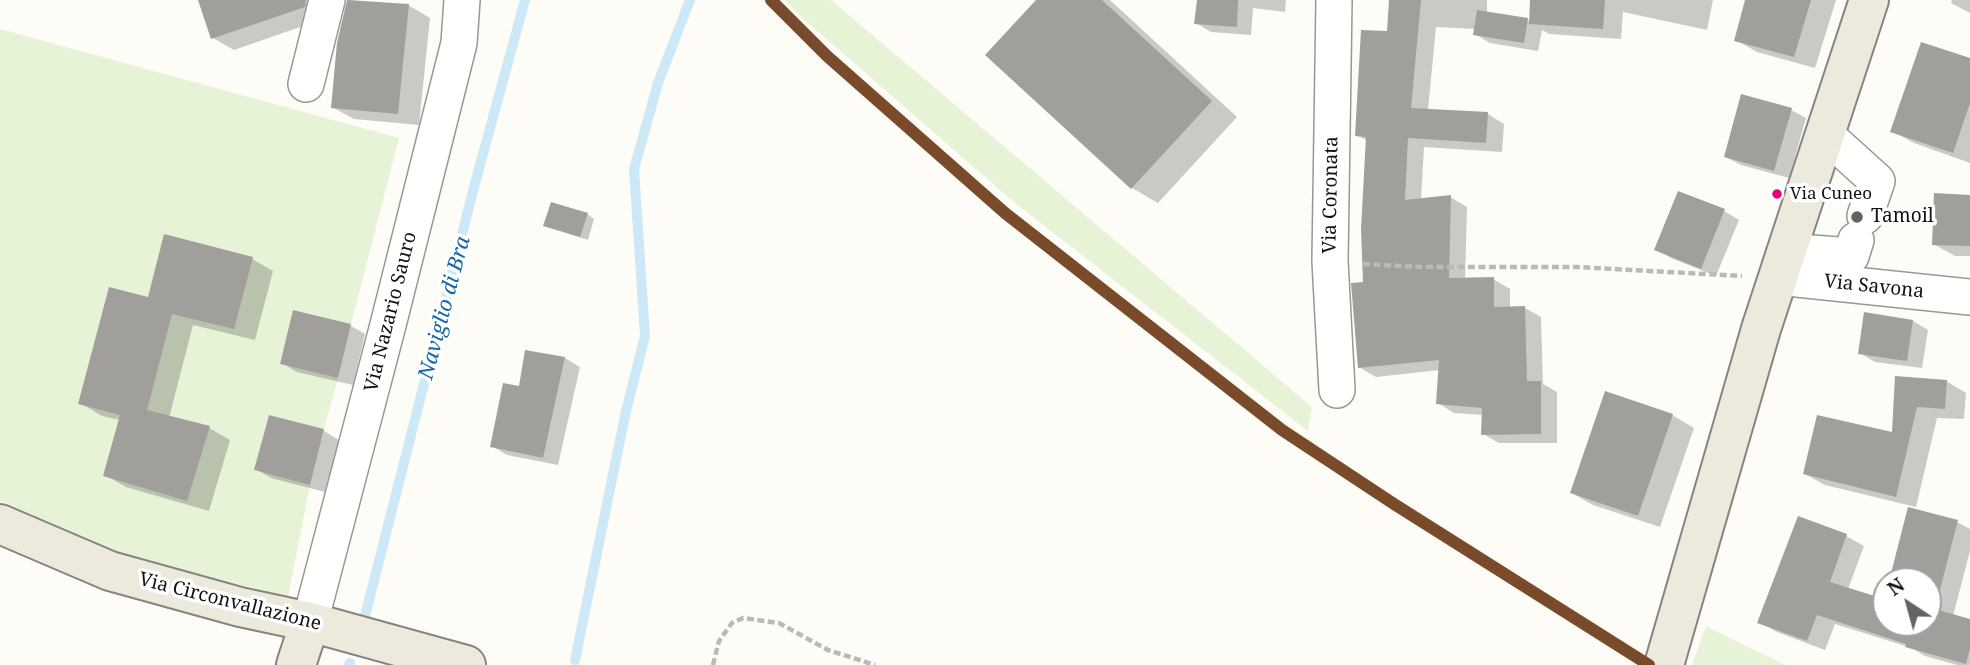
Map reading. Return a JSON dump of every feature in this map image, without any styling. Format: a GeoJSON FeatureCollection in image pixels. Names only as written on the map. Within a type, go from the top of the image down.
{"type":"FeatureCollection","features":[{"type":"Feature","properties":{"kind":"main road"},"geometry":{"type":"LineString","coordinates":[[1664,665],[1782,264],[1869,0]]}},
{"type":"Feature","properties":{"kind":"main road","name":"Via Circonvallazione"},"geometry":{"type":"LineString","coordinates":[[0,524],[110,571],[466,665]]}},
{"type":"Feature","properties":{"kind":"main road"},"geometry":{"type":"LineString","coordinates":[[296,665],[310,622]]}},
{"type":"Feature","properties":{"kind":"street"},"geometry":{"type":"LineString","coordinates":[[306,84],[327,0]]}},
{"type":"Feature","properties":{"kind":"street","name":"Via Nazario Sauro"},"geometry":{"type":"LineString","coordinates":[[310,622],[459,43],[462,0]]}},
{"type":"Feature","properties":{"kind":"street","name":"Via Coronata"},"geometry":{"type":"LineString","coordinates":[[1334,0],[1329,261],[1338,390]]}},
{"type":"Feature","properties":{"kind":"street"},"geometry":{"type":"LineString","coordinates":[[1782,264],[1851,256],[1877,181],[1825,134]]}},
{"type":"Feature","properties":{"kind":"street","name":"Via Savona"},"geometry":{"type":"LineString","coordinates":[[1782,264],[1970,297]]}},
{"type":"Feature","properties":{"kind":"path"},"geometry":{"type":"LineString","coordinates":[[1329,261],[1421,267],[1577,267],[1689,275],[1782,264]]}},
{"type":"Feature","properties":{"kind":"path"},"geometry":{"type":"LineString","coordinates":[[713,665],[719,641],[732,623],[743,618],[779,623],[828,650],[875,665]]}},
{"type":"Feature","properties":{"kind":"green space"},"geometry":{"type":"Polygon","coordinates":[[[785,0],[831,0],[1312,407],[1308,431],[1015,203],[785,0]]]}},
{"type":"Feature","properties":{"kind":"green space"},"geometry":{"type":"Polygon","coordinates":[[[0,29],[399,138],[351,324],[294,310],[280,364],[338,378],[324,429],[269,415],[254,470],[310,485],[288,597],[95,547],[0,501],[0,29]]]}},
{"type":"Feature","properties":{"kind":"green space"},"geometry":{"type":"Polygon","coordinates":[[[1706,626],[1785,665],[1692,665],[1706,626]]]}},
{"type":"Feature","properties":{"kind":"building"},"geometry":{"type":"Polygon","coordinates":[[[198,0],[306,0],[305,7],[211,39],[198,0]]]}},
{"type":"Feature","properties":{"kind":"building"},"geometry":{"type":"Polygon","coordinates":[[[347,0],[409,4],[398,114],[331,108],[337,43],[347,0]]]}},
{"type":"Feature","properties":{"kind":"building"},"geometry":{"type":"Polygon","coordinates":[[[1036,0],[1102,0],[1212,101],[1131,189],[985,55],[1036,0]]]}},
{"type":"Feature","properties":{"kind":"building"},"geometry":{"type":"Polygon","coordinates":[[[1197,0],[1238,0],[1237,27],[1194,24],[1197,0]]]}},
{"type":"Feature","properties":{"kind":"building"},"geometry":{"type":"Polygon","coordinates":[[[1389,0],[1421,0],[1411,108],[1488,112],[1486,143],[1408,138],[1405,200],[1451,195],[1449,278],[1494,277],[1494,307],[1525,306],[1527,381],[1541,381],[1541,434],[1481,435],[1482,408],[1436,404],[1439,360],[1358,368],[1351,283],[1363,282],[1361,229],[1366,137],[1355,136],[1361,30],[1387,31],[1389,0]]]}},
{"type":"Feature","properties":{"kind":"building"},"geometry":{"type":"Polygon","coordinates":[[[1530,0],[1605,0],[1603,29],[1529,24],[1530,0]]]}},
{"type":"Feature","properties":{"kind":"building"},"geometry":{"type":"Polygon","coordinates":[[[1745,0],[1811,0],[1794,57],[1734,41],[1745,0]]]}},
{"type":"Feature","properties":{"kind":"building"},"geometry":{"type":"Polygon","coordinates":[[[1477,10],[1528,18],[1524,43],[1473,35],[1477,10]]]}},
{"type":"Feature","properties":{"kind":"building"},"geometry":{"type":"Polygon","coordinates":[[[1921,42],[1970,58],[1970,103],[1953,153],[1890,132],[1921,42]]]}},
{"type":"Feature","properties":{"kind":"building"},"geometry":{"type":"Polygon","coordinates":[[[1741,94],[1792,108],[1774,171],[1724,157],[1741,94]]]}},
{"type":"Feature","properties":{"kind":"building"},"geometry":{"type":"Polygon","coordinates":[[[1678,191],[1725,209],[1701,269],[1654,250],[1678,191]]]}},
{"type":"Feature","properties":{"kind":"building"},"geometry":{"type":"Polygon","coordinates":[[[1934,193],[1970,195],[1970,246],[1932,245],[1934,193]]]}},
{"type":"Feature","properties":{"kind":"building"},"geometry":{"type":"Polygon","coordinates":[[[551,202],[588,213],[580,237],[543,226],[551,202]]]}},
{"type":"Feature","properties":{"kind":"building"},"geometry":{"type":"Polygon","coordinates":[[[164,234],[253,257],[234,329],[172,314],[147,410],[210,426],[187,501],[103,476],[120,415],[78,404],[109,287],[148,297],[164,234]]]}},
{"type":"Feature","properties":{"kind":"building"},"geometry":{"type":"Polygon","coordinates":[[[293,310],[351,324],[338,378],[280,364],[293,310]]]}},
{"type":"Feature","properties":{"kind":"building"},"geometry":{"type":"Polygon","coordinates":[[[1864,312],[1913,320],[1907,361],[1858,354],[1864,312]]]}},
{"type":"Feature","properties":{"kind":"building"},"geometry":{"type":"Polygon","coordinates":[[[525,350],[565,357],[543,458],[490,447],[503,383],[519,386],[525,350]]]}},
{"type":"Feature","properties":{"kind":"building"},"geometry":{"type":"Polygon","coordinates":[[[1895,376],[1947,380],[1945,409],[1917,407],[1896,497],[1803,474],[1817,415],[1892,432],[1895,376]]]}},
{"type":"Feature","properties":{"kind":"building"},"geometry":{"type":"Polygon","coordinates":[[[1605,391],[1673,414],[1638,516],[1570,493],[1605,391]]]}},
{"type":"Feature","properties":{"kind":"building"},"geometry":{"type":"Polygon","coordinates":[[[269,415],[324,429],[310,485],[254,470],[269,415]]]}},
{"type":"Feature","properties":{"kind":"building"},"geometry":{"type":"Polygon","coordinates":[[[1908,507],[1958,520],[1942,582],[1942,567],[1893,567],[1908,507]]]}},
{"type":"Feature","properties":{"kind":"building"},"geometry":{"type":"Polygon","coordinates":[[[1798,516],[1847,534],[1830,582],[1872,595],[1872,633],[1817,615],[1807,641],[1757,623],[1798,516]]]}},
{"type":"Feature","properties":{"kind":"building"},"geometry":{"type":"Polygon","coordinates":[[[1942,611],[1970,619],[1970,649],[1966,664],[1905,647],[1906,644],[1885,637],[1942,637],[1942,611]]]}},
{"type":"Feature","properties":{"kind":"waterway","name":"Naviglio di Bra"},"geometry":{"type":"LineString","coordinates":[[365,616],[474,187],[525,0]]}},
{"type":"Feature","properties":{"kind":"waterway"},"geometry":{"type":"LineString","coordinates":[[575,660],[626,411],[645,336],[634,169],[658,83],[690,0]]}},
{"type":"Feature","properties":{"kind":"transit line"},"geometry":{"type":"LineString","coordinates":[[771,0],[827,56],[1005,213],[1282,430],[1649,665]]}},
{"type":"Feature","properties":{"kind":"place","name":"Via Cuneo"},"geometry":{"type":"Point","coordinates":[1777,194]}},
{"type":"Feature","properties":{"kind":"place","name":"Tamoil"},"geometry":{"type":"Point","coordinates":[1857,217]}}]}
